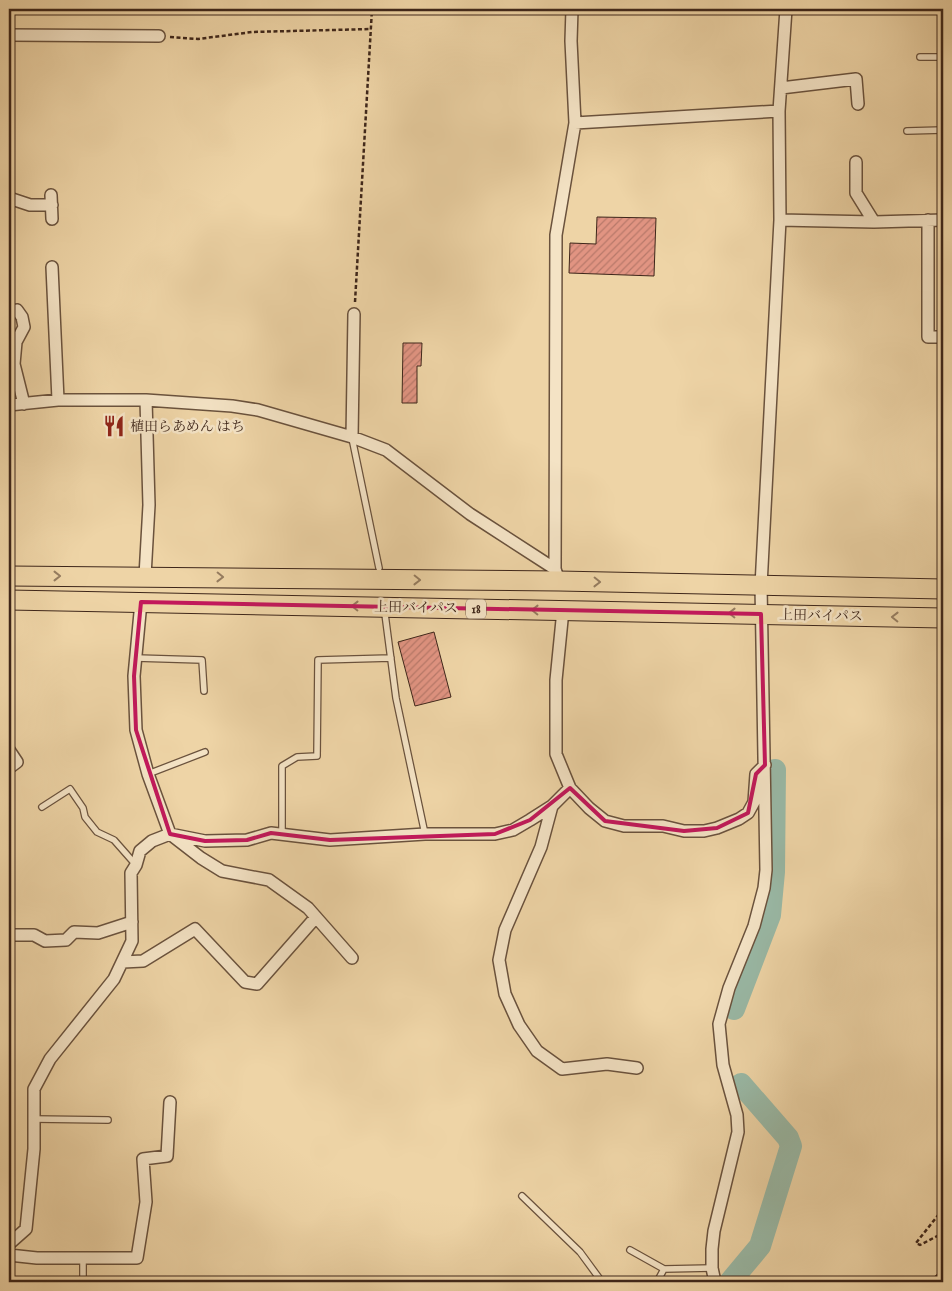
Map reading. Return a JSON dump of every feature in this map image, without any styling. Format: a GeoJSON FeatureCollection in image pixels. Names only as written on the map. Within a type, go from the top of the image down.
{"type":"FeatureCollection","features":[{"type":"Feature","properties":{"kind":"highway","name":"上田バイパス"},"geometry":{"type":"LineString","coordinates":[[9,576],[557,575],[761,586],[943,590]]}},
{"type":"Feature","properties":{"kind":"highway","name":"上田バイパス"},"geometry":{"type":"LineString","coordinates":[[9,600],[943,618]]}},
{"type":"Feature","properties":{"kind":"street"},"geometry":{"type":"LineString","coordinates":[[557,575],[556,235],[575,123],[571,41],[572,9]]}},
{"type":"Feature","properties":{"kind":"street"},"geometry":{"type":"LineString","coordinates":[[715,1282],[712,1268],[714,1231],[738,1132],[737,1114],[723,1065],[719,1024],[729,988],[754,926],[764,888],[766,848],[761,586],[780,220],[779,111],[786,9]]}},
{"type":"Feature","properties":{"kind":"street"},"geometry":{"type":"LineString","coordinates":[[9,35],[159,36]]}},
{"type":"Feature","properties":{"kind":"street"},"geometry":{"type":"LineString","coordinates":[[780,88],[856,79],[858,104]]}},
{"type":"Feature","properties":{"kind":"street"},"geometry":{"type":"LineString","coordinates":[[575,123],[779,111]]}},
{"type":"Feature","properties":{"kind":"street"},"geometry":{"type":"LineString","coordinates":[[856,162],[856,193],[874,222]]}},
{"type":"Feature","properties":{"kind":"street"},"geometry":{"type":"LineString","coordinates":[[9,198],[30,206],[52,200],[52,219]]}},
{"type":"Feature","properties":{"kind":"street"},"geometry":{"type":"LineString","coordinates":[[780,220],[874,222],[943,220]]}},
{"type":"Feature","properties":{"kind":"street"},"geometry":{"type":"LineString","coordinates":[[928,220],[928,337],[943,337]]}},
{"type":"Feature","properties":{"kind":"street"},"geometry":{"type":"LineString","coordinates":[[52,267],[58,400]]}},
{"type":"Feature","properties":{"kind":"street"},"geometry":{"type":"LineString","coordinates":[[17,310],[22,317],[24,328],[16,342],[14,364],[24,404]]}},
{"type":"Feature","properties":{"kind":"street"},"geometry":{"type":"LineString","coordinates":[[352,437],[354,314]]}},
{"type":"Feature","properties":{"kind":"street"},"geometry":{"type":"LineString","coordinates":[[9,405],[58,400],[146,400],[232,406],[258,410],[352,437],[386,450],[470,514],[557,575]]}},
{"type":"Feature","properties":{"kind":"street"},"geometry":{"type":"LineString","coordinates":[[144,576],[149,505],[146,400]]}},
{"type":"Feature","properties":{"kind":"street"},"geometry":{"type":"LineString","coordinates":[[141,602],[134,676],[136,730],[148,774],[170,834],[201,858],[222,871],[269,880],[308,908],[352,958]]}},
{"type":"Feature","properties":{"kind":"street"},"geometry":{"type":"LineString","coordinates":[[563,610],[556,680],[556,754],[570,788],[605,822],[624,826],[663,826],[684,832],[704,831],[739,819],[748,813],[754,802],[756,774],[765,765]]}},
{"type":"Feature","properties":{"kind":"street"},"geometry":{"type":"LineString","coordinates":[[9,750],[17,762],[9,768]]}},
{"type":"Feature","properties":{"kind":"street"},"geometry":{"type":"LineString","coordinates":[[9,1244],[26,1229],[34,1150],[34,1088],[50,1059],[114,979],[132,941],[131,873],[136,865],[140,851],[152,841],[170,834],[205,842],[247,840],[271,833],[330,840],[426,834],[495,834],[513,830],[552,806],[570,788]]}},
{"type":"Feature","properties":{"kind":"street"},"geometry":{"type":"LineString","coordinates":[[552,806],[541,847],[505,930],[499,960],[505,994],[519,1025],[538,1051],[562,1069],[607,1064],[637,1068]]}},
{"type":"Feature","properties":{"kind":"street"},"geometry":{"type":"LineString","coordinates":[[122,962],[143,961],[195,929],[245,982],[257,984],[316,918]]}},
{"type":"Feature","properties":{"kind":"street"},"geometry":{"type":"LineString","coordinates":[[9,935],[34,935],[45,941],[66,940],[74,932],[98,934],[132,922]]}},
{"type":"Feature","properties":{"kind":"street"},"geometry":{"type":"LineString","coordinates":[[9,1255],[37,1258],[137,1258],[146,1202],[143,1159],[167,1156],[170,1102]]}},
{"type":"Feature","properties":{"kind":"lane"},"geometry":{"type":"LineString","coordinates":[[920,57],[943,57]]}},
{"type":"Feature","properties":{"kind":"lane"},"geometry":{"type":"LineString","coordinates":[[907,131],[943,130]]}},
{"type":"Feature","properties":{"kind":"lane"},"geometry":{"type":"LineString","coordinates":[[352,437],[379,568]]}},
{"type":"Feature","properties":{"kind":"lane"},"geometry":{"type":"LineString","coordinates":[[385,614],[396,698],[426,834]]}},
{"type":"Feature","properties":{"kind":"lane"},"geometry":{"type":"LineString","coordinates":[[136,658],[202,660],[204,691]]}},
{"type":"Feature","properties":{"kind":"lane"},"geometry":{"type":"LineString","coordinates":[[282,834],[282,766],[297,757],[317,756],[318,660],[391,658]]}},
{"type":"Feature","properties":{"kind":"lane"},"geometry":{"type":"LineString","coordinates":[[148,774],[206,752]]}},
{"type":"Feature","properties":{"kind":"lane"},"geometry":{"type":"LineString","coordinates":[[42,807],[70,789],[83,808],[85,817],[97,832],[114,840],[136,865]]}},
{"type":"Feature","properties":{"kind":"lane"},"geometry":{"type":"LineString","coordinates":[[34,1119],[108,1120]]}},
{"type":"Feature","properties":{"kind":"lane"},"geometry":{"type":"LineString","coordinates":[[522,1196],[580,1252],[602,1282]]}},
{"type":"Feature","properties":{"kind":"lane"},"geometry":{"type":"LineString","coordinates":[[630,1250],[664,1269],[712,1268]]}},
{"type":"Feature","properties":{"kind":"lane"},"geometry":{"type":"LineString","coordinates":[[83,1258],[84,1282]]}},
{"type":"Feature","properties":{"kind":"lane"},"geometry":{"type":"LineString","coordinates":[[657,1282],[664,1269]]}},
{"type":"Feature","properties":{"kind":"path"},"geometry":{"type":"LineString","coordinates":[[354,314],[372,9]]}},
{"type":"Feature","properties":{"kind":"path"},"geometry":{"type":"LineString","coordinates":[[159,36],[198,39],[252,32],[371,29]]}},
{"type":"Feature","properties":{"kind":"path"},"geometry":{"type":"LineString","coordinates":[[943,1209],[916,1244],[920,1246],[943,1233]]}},
{"type":"Feature","properties":{"kind":"path"},"geometry":{"type":"LineString","coordinates":[[930,1282],[943,1270]]}},
{"type":"Feature","properties":{"kind":"highlighted area"},"geometry":{"type":"Polygon","coordinates":[[[141,602],[761,614],[765,765],[756,774],[748,813],[717,828],[684,831],[605,821],[570,788],[530,820],[495,834],[330,840],[271,833],[247,840],[205,841],[170,834],[136,730],[134,676],[141,602]]]}},
{"type":"Feature","properties":{"kind":"building"},"geometry":{"type":"Polygon","coordinates":[[[597,217],[656,218],[654,276],[569,273],[570,243],[596,244],[597,217]]]}},
{"type":"Feature","properties":{"kind":"building"},"geometry":{"type":"Polygon","coordinates":[[[403,343],[422,343],[421,366],[417,366],[417,403],[402,403],[403,343]]]}},
{"type":"Feature","properties":{"kind":"building"},"geometry":{"type":"Polygon","coordinates":[[[434,632],[451,697],[415,706],[398,642],[434,632]]]}},
{"type":"Feature","properties":{"kind":"waterway"},"geometry":{"type":"LineString","coordinates":[[734,1009],[770,915],[774,872],[775,770]]}},
{"type":"Feature","properties":{"kind":"waterway"},"geometry":{"type":"LineString","coordinates":[[730,1282],[760,1246],[791,1146],[788,1138],[741,1084]]}},
{"type":"Feature","properties":{"kind":"place","name":"植田らあめん はち"},"geometry":{"type":"Point","coordinates":[114,426]}}]}
